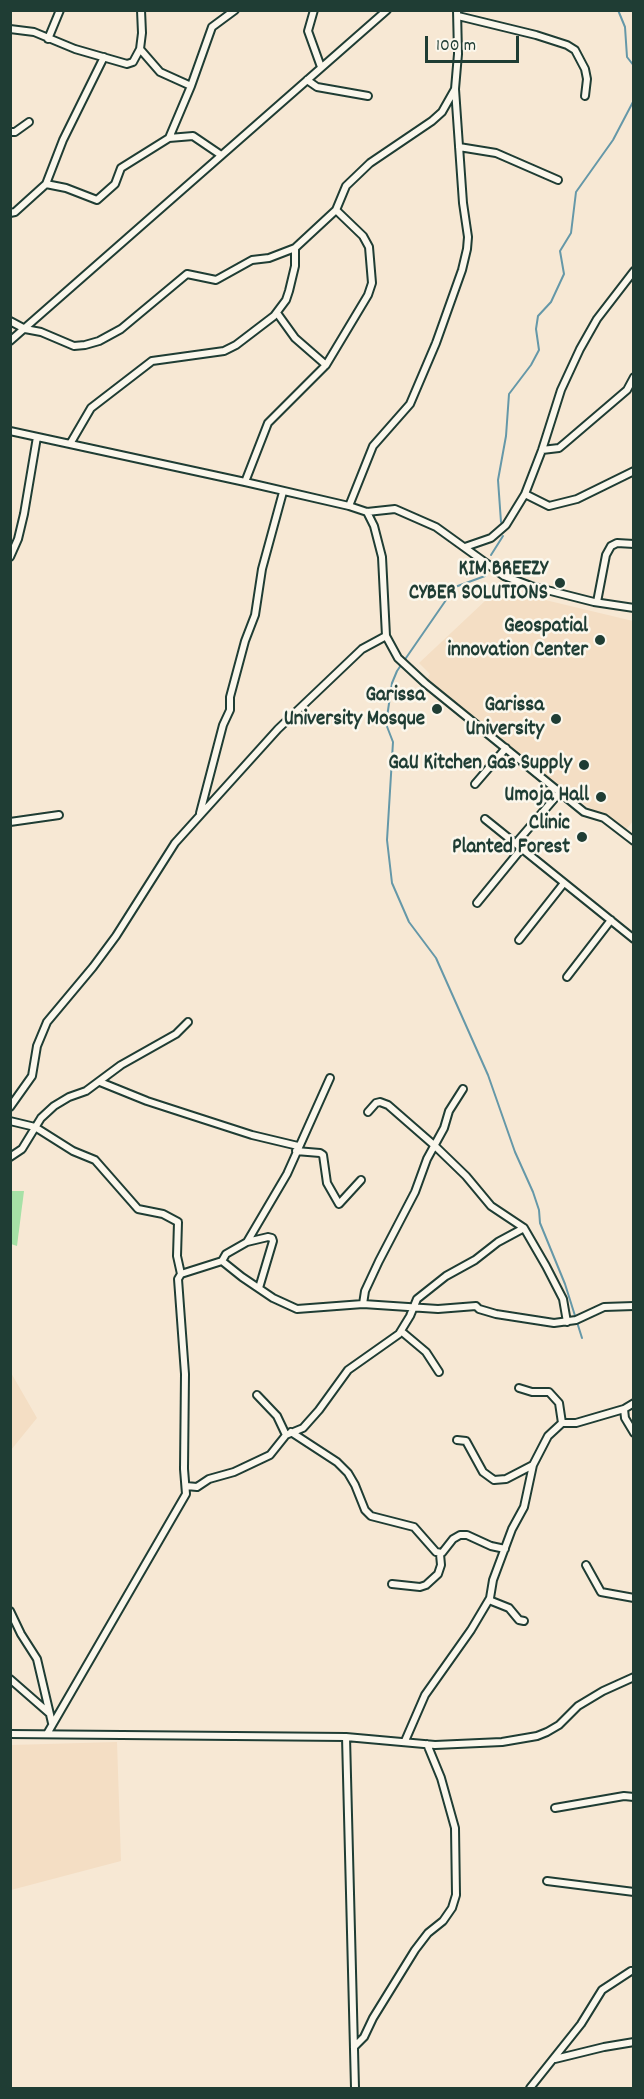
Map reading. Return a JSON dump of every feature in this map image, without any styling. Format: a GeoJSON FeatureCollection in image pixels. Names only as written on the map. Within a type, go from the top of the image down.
{"type":"FeatureCollection","features":[{"type":"Feature","properties":{"kind":"street"},"geometry":{"type":"LineString","coordinates":[[48,39],[60,10]]}},
{"type":"Feature","properties":{"kind":"street"},"geometry":{"type":"LineString","coordinates":[[10,29],[34,32],[48,39],[127,64],[133,62],[140,49],[141,10]]}},
{"type":"Feature","properties":{"kind":"street"},"geometry":{"type":"LineString","coordinates":[[169,138],[212,27],[234,10]]}},
{"type":"Feature","properties":{"kind":"street"},"geometry":{"type":"LineString","coordinates":[[314,10],[308,31],[321,67]]}},
{"type":"Feature","properties":{"kind":"street"},"geometry":{"type":"LineString","coordinates":[[10,341],[387,10]]}},
{"type":"Feature","properties":{"kind":"street"},"geometry":{"type":"LineString","coordinates":[[349,506],[374,446],[410,404],[436,344],[462,270],[468,237],[463,204],[456,89],[457,13],[536,35],[575,50],[585,69],[587,80],[585,96]]}},
{"type":"Feature","properties":{"kind":"street"},"geometry":{"type":"LineString","coordinates":[[140,49],[160,72],[191,86]]}},
{"type":"Feature","properties":{"kind":"street"},"geometry":{"type":"LineString","coordinates":[[10,213],[15,212],[46,184],[63,140],[104,57]]}},
{"type":"Feature","properties":{"kind":"street"},"geometry":{"type":"LineString","coordinates":[[307,80],[317,87],[368,96]]}},
{"type":"Feature","properties":{"kind":"street"},"geometry":{"type":"LineString","coordinates":[[10,321],[25,329],[41,332],[74,346],[84,345],[99,341],[121,329],[187,274],[216,280],[252,260],[269,258],[295,248],[336,210],[346,186],[370,163],[432,121],[442,112],[456,89]]}},
{"type":"Feature","properties":{"kind":"street"},"geometry":{"type":"LineString","coordinates":[[10,132],[15,132],[29,122]]}},
{"type":"Feature","properties":{"kind":"street"},"geometry":{"type":"LineString","coordinates":[[46,184],[66,188],[97,201],[115,184],[121,168],[169,138],[193,136],[221,155]]}},
{"type":"Feature","properties":{"kind":"street"},"geometry":{"type":"LineString","coordinates":[[459,147],[496,153],[558,180]]}},
{"type":"Feature","properties":{"kind":"street"},"geometry":{"type":"LineString","coordinates":[[245,482],[268,423],[326,365],[368,296],[372,283],[369,247],[363,236],[336,210]]}},
{"type":"Feature","properties":{"kind":"street"},"geometry":{"type":"LineString","coordinates":[[70,444],[91,408],[152,361],[224,351],[236,345],[277,313],[289,291],[294,271],[295,248]]}},
{"type":"Feature","properties":{"kind":"street"},"geometry":{"type":"LineString","coordinates":[[465,547],[491,538],[506,525],[525,494],[561,390],[580,349],[597,319],[633,271]]}},
{"type":"Feature","properties":{"kind":"street"},"geometry":{"type":"LineString","coordinates":[[277,313],[295,338],[326,365]]}},
{"type":"Feature","properties":{"kind":"street"},"geometry":{"type":"LineString","coordinates":[[542,450],[559,448],[627,390],[633,377]]}},
{"type":"Feature","properties":{"kind":"street"},"geometry":{"type":"LineString","coordinates":[[10,431],[245,482],[367,512],[395,509],[436,527],[504,576],[531,586],[633,608]]}},
{"type":"Feature","properties":{"kind":"street"},"geometry":{"type":"LineString","coordinates":[[10,557],[18,539],[24,514],[37,437]]}},
{"type":"Feature","properties":{"kind":"street"},"geometry":{"type":"LineString","coordinates":[[525,494],[549,506],[577,499],[633,471]]}},
{"type":"Feature","properties":{"kind":"street"},"geometry":{"type":"LineString","coordinates":[[200,813],[223,725],[230,710],[230,697],[245,641],[255,615],[262,568],[283,492]]}},
{"type":"Feature","properties":{"kind":"street"},"geometry":{"type":"LineString","coordinates":[[367,512],[374,526],[382,558],[386,636],[398,658],[407,668],[584,812],[604,818],[633,841]]}},
{"type":"Feature","properties":{"kind":"street"},"geometry":{"type":"LineString","coordinates":[[597,602],[606,555],[611,546],[617,543],[633,544]]}},
{"type":"Feature","properties":{"kind":"street"},"geometry":{"type":"LineString","coordinates":[[10,1107],[32,1076],[37,1046],[47,1022],[116,936],[175,843],[278,729],[356,655],[374,641],[386,636]]}},
{"type":"Feature","properties":{"kind":"street"},"geometry":{"type":"LineString","coordinates":[[475,784],[506,748]]}},
{"type":"Feature","properties":{"kind":"street"},"geometry":{"type":"LineString","coordinates":[[516,843],[560,792]]}},
{"type":"Feature","properties":{"kind":"street"},"geometry":{"type":"LineString","coordinates":[[10,822],[59,815]]}},
{"type":"Feature","properties":{"kind":"street"},"geometry":{"type":"LineString","coordinates":[[485,819],[633,939]]}},
{"type":"Feature","properties":{"kind":"street"},"geometry":{"type":"LineString","coordinates":[[477,903],[522,848]]}},
{"type":"Feature","properties":{"kind":"street"},"geometry":{"type":"LineString","coordinates":[[519,940],[564,883]]}},
{"type":"Feature","properties":{"kind":"street"},"geometry":{"type":"LineString","coordinates":[[567,977],[611,920]]}},
{"type":"Feature","properties":{"kind":"street"},"geometry":{"type":"LineString","coordinates":[[10,1157],[22,1149],[45,1113],[54,1106],[69,1097],[87,1091],[121,1065],[176,1034],[188,1022]]}},
{"type":"Feature","properties":{"kind":"street"},"geometry":{"type":"LineString","coordinates":[[247,1242],[276,1194],[330,1078]]}},
{"type":"Feature","properties":{"kind":"street"},"geometry":{"type":"LineString","coordinates":[[100,1082],[147,1101],[252,1135],[320,1153],[323,1155],[327,1183],[339,1204],[361,1180]]}},
{"type":"Feature","properties":{"kind":"street"},"geometry":{"type":"LineString","coordinates":[[363,1304],[365,1291],[415,1192],[427,1159],[449,1112],[463,1089]]}},
{"type":"Feature","properties":{"kind":"street"},"geometry":{"type":"LineString","coordinates":[[368,1112],[376,1103],[388,1105],[466,1176],[491,1206],[524,1228],[562,1299],[567,1322]]}},
{"type":"Feature","properties":{"kind":"street"},"geometry":{"type":"LineString","coordinates":[[10,1120],[35,1127],[73,1151],[95,1160],[108,1172],[132,1205],[138,1209],[163,1214],[177,1222],[177,1256],[181,1274]]}},
{"type":"Feature","properties":{"kind":"street"},"geometry":{"type":"LineString","coordinates":[[186,1486],[197,1486],[270,1455],[289,1433],[303,1428],[348,1370],[399,1334],[417,1299],[446,1276],[524,1228]]}},
{"type":"Feature","properties":{"kind":"street"},"geometry":{"type":"LineString","coordinates":[[47,1734],[186,1494],[185,1374],[178,1279],[181,1274],[222,1261],[226,1254],[247,1242],[268,1237],[272,1238],[273,1242],[259,1288]]}},
{"type":"Feature","properties":{"kind":"street"},"geometry":{"type":"LineString","coordinates":[[222,1261],[273,1298],[297,1309],[363,1304],[438,1309],[476,1306],[496,1314],[538,1322],[567,1322],[604,1307],[633,1306]]}},
{"type":"Feature","properties":{"kind":"street"},"geometry":{"type":"LineString","coordinates":[[401,1331],[426,1352],[439,1372]]}},
{"type":"Feature","properties":{"kind":"street"},"geometry":{"type":"LineString","coordinates":[[519,1388],[532,1392],[549,1392],[560,1403],[562,1423]]}},
{"type":"Feature","properties":{"kind":"street"},"geometry":{"type":"LineString","coordinates":[[257,1395],[289,1433],[337,1462],[348,1473],[365,1510],[371,1516],[414,1527],[440,1554],[441,1565],[438,1574],[426,1585],[420,1587],[392,1584]]}},
{"type":"Feature","properties":{"kind":"street"},"geometry":{"type":"LineString","coordinates":[[405,1741],[425,1695],[471,1630],[489,1600],[493,1580],[512,1529],[524,1507],[533,1465],[548,1436],[562,1423],[576,1423],[624,1409],[633,1403]]}},
{"type":"Feature","properties":{"kind":"street"},"geometry":{"type":"LineString","coordinates":[[624,1409],[625,1418],[633,1433]]}},
{"type":"Feature","properties":{"kind":"street"},"geometry":{"type":"LineString","coordinates":[[457,1440],[466,1441],[483,1472],[494,1480],[506,1479],[533,1465]]}},
{"type":"Feature","properties":{"kind":"street"},"geometry":{"type":"LineString","coordinates":[[440,1554],[460,1535],[467,1534],[491,1546],[505,1549]]}},
{"type":"Feature","properties":{"kind":"street"},"geometry":{"type":"LineString","coordinates":[[586,1565],[601,1592],[633,1598]]}},
{"type":"Feature","properties":{"kind":"street"},"geometry":{"type":"LineString","coordinates":[[489,1600],[509,1608],[519,1620],[524,1621]]}},
{"type":"Feature","properties":{"kind":"street"},"geometry":{"type":"LineString","coordinates":[[10,1611],[37,1659],[52,1723]]}},
{"type":"Feature","properties":{"kind":"street"},"geometry":{"type":"LineString","coordinates":[[10,1734],[346,1737],[427,1744],[502,1742],[537,1736],[559,1725],[578,1706],[603,1690],[633,1677]]}},
{"type":"Feature","properties":{"kind":"street"},"geometry":{"type":"LineString","coordinates":[[10,1679],[49,1714]]}},
{"type":"Feature","properties":{"kind":"street"},"geometry":{"type":"LineString","coordinates":[[346,1737],[355,2088]]}},
{"type":"Feature","properties":{"kind":"street"},"geometry":{"type":"LineString","coordinates":[[354,2047],[364,2037],[373,2018],[416,1950],[428,1933],[443,1921],[452,1908],[456,1895],[455,1828],[441,1778],[427,1744]]}},
{"type":"Feature","properties":{"kind":"street"},"geometry":{"type":"LineString","coordinates":[[555,1808],[633,1797]]}},
{"type":"Feature","properties":{"kind":"street"},"geometry":{"type":"LineString","coordinates":[[547,1881],[633,1892]]}},
{"type":"Feature","properties":{"kind":"street"},"geometry":{"type":"LineString","coordinates":[[530,2088],[581,2024],[602,1990],[631,1971]]}},
{"type":"Feature","properties":{"kind":"street"},"geometry":{"type":"LineString","coordinates":[[554,2059],[633,2042]]}},
{"type":"Feature","properties":{"kind":"shaded area","name":"Garissa University"},"geometry":{"type":"Polygon","coordinates":[[[502,585],[516,593],[633,621],[633,821],[625,831],[571,795],[427,679],[430,674],[419,663],[502,585]]]}},
{"type":"Feature","properties":{"kind":"shaded area"},"geometry":{"type":"Polygon","coordinates":[[[10,1371],[37,1418],[11,1450],[10,1450],[10,1371]]]}},
{"type":"Feature","properties":{"kind":"shaded area"},"geometry":{"type":"Polygon","coordinates":[[[117,1742],[121,1861],[11,1890],[11,1745],[117,1742]]]}},
{"type":"Feature","properties":{"kind":"green space"},"geometry":{"type":"Polygon","coordinates":[[[11,1191],[24,1191],[17,1246],[11,1244],[11,1191]]]}},
{"type":"Feature","properties":{"kind":"waterway"},"geometry":{"type":"LineString","coordinates":[[618,10],[625,27],[627,57],[634,66]]}},
{"type":"Feature","properties":{"kind":"waterway"},"geometry":{"type":"LineString","coordinates":[[501,522],[498,480],[506,436],[509,394],[531,365],[539,350],[536,329],[538,316],[551,302],[564,274],[560,251],[571,233],[576,192],[613,140],[634,100]]}},
{"type":"Feature","properties":{"kind":"waterway"},"geometry":{"type":"LineString","coordinates":[[491,555],[503,536]]}},
{"type":"Feature","properties":{"kind":"waterway"},"geometry":{"type":"LineString","coordinates":[[485,576],[455,587],[397,671],[392,683],[386,724],[393,742],[387,840],[392,883],[409,922],[436,958],[488,1075],[515,1152],[533,1192],[539,1210],[540,1223],[565,1284],[582,1338]]}},
{"type":"Feature","properties":{"kind":"place","name":"KIM BREEZY CYBER SOLUTIONS"},"geometry":{"type":"Point","coordinates":[560,583]}},
{"type":"Feature","properties":{"kind":"place","name":"Geospatial innovation Center"},"geometry":{"type":"Point","coordinates":[600,640]}},
{"type":"Feature","properties":{"kind":"place","name":"Garissa University Mosque"},"geometry":{"type":"Point","coordinates":[437,709]}},
{"type":"Feature","properties":{"kind":"place","name":"Garissa University"},"geometry":{"type":"Point","coordinates":[556,719]}},
{"type":"Feature","properties":{"kind":"place","name":"GaU Kitchen Gas Supply"},"geometry":{"type":"Point","coordinates":[584,765]}},
{"type":"Feature","properties":{"kind":"place","name":"Umoja Hall"},"geometry":{"type":"Point","coordinates":[601,797]}},
{"type":"Feature","properties":{"kind":"place","name":"Clinic Planted Forest"},"geometry":{"type":"Point","coordinates":[582,837]}}]}
